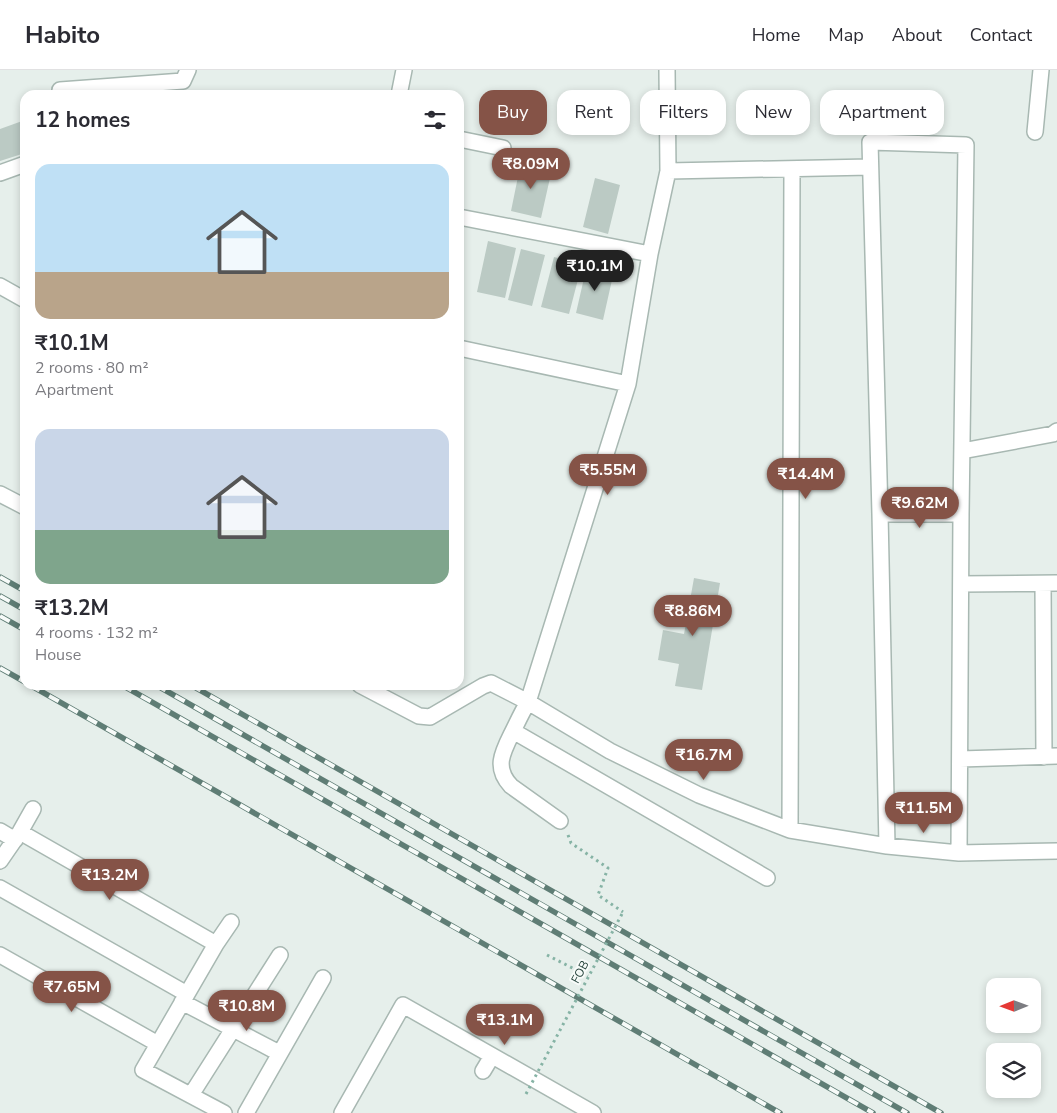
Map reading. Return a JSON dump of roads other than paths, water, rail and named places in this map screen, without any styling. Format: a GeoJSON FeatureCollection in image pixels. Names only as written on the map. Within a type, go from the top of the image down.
{"type":"FeatureCollection","features":[{"type":"Feature","properties":{"kind":"street"},"geometry":{"type":"LineString","coordinates":[[60,90],[183,81],[188,70]]}},
{"type":"Feature","properties":{"kind":"street"},"geometry":{"type":"LineString","coordinates":[[400,90],[404,70]]}},
{"type":"Feature","properties":{"kind":"street"},"geometry":{"type":"LineString","coordinates":[[560,820],[505,780],[501,768],[501,755],[528,702],[628,384],[650,254],[668,171],[667,70]]}},
{"type":"Feature","properties":{"kind":"street"},"geometry":{"type":"LineString","coordinates":[[1035,132],[1041,70]]}},
{"type":"Feature","properties":{"kind":"street"},"geometry":{"type":"LineString","coordinates":[[464,140],[503,148]]}},
{"type":"Feature","properties":{"kind":"street"},"geometry":{"type":"LineString","coordinates":[[887,846],[870,142],[966,145],[959,853]]}},
{"type":"Feature","properties":{"kind":"street"},"geometry":{"type":"LineString","coordinates":[[0,173],[20,166]]}},
{"type":"Feature","properties":{"kind":"street"},"geometry":{"type":"LineString","coordinates":[[668,171],[870,167]]}},
{"type":"Feature","properties":{"kind":"street"},"geometry":{"type":"LineString","coordinates":[[790,830],[792,170]]}},
{"type":"Feature","properties":{"kind":"street"},"geometry":{"type":"LineString","coordinates":[[464,218],[650,254]]}},
{"type":"Feature","properties":{"kind":"street"},"geometry":{"type":"LineString","coordinates":[[0,286],[20,297]]}},
{"type":"Feature","properties":{"kind":"street"},"geometry":{"type":"LineString","coordinates":[[464,349],[628,384]]}},
{"type":"Feature","properties":{"kind":"street"},"geometry":{"type":"LineString","coordinates":[[962,451],[1057,432]]}},
{"type":"Feature","properties":{"kind":"street"},"geometry":{"type":"LineString","coordinates":[[0,494],[20,504]]}},
{"type":"Feature","properties":{"kind":"street"},"geometry":{"type":"LineString","coordinates":[[880,514],[961,514]]}},
{"type":"Feature","properties":{"kind":"street"},"geometry":{"type":"LineString","coordinates":[[960,759],[1051,756],[1050,584],[961,584]]}},
{"type":"Feature","properties":{"kind":"street"},"geometry":{"type":"LineString","coordinates":[[369,690],[418,716],[430,717],[491,683],[528,702],[610,751],[699,795],[790,830],[887,846],[959,853],[1057,851]]}},
{"type":"Feature","properties":{"kind":"street"},"geometry":{"type":"LineString","coordinates":[[513,731],[767,878]]}},
{"type":"Feature","properties":{"kind":"street"},"geometry":{"type":"LineString","coordinates":[[0,861],[33,809]]}},
{"type":"Feature","properties":{"kind":"street"},"geometry":{"type":"LineString","coordinates":[[0,831],[17,836],[216,944]]}},
{"type":"Feature","properties":{"kind":"street"},"geometry":{"type":"LineString","coordinates":[[0,888],[232,1028],[279,1053]]}},
{"type":"Feature","properties":{"kind":"street"},"geometry":{"type":"LineString","coordinates":[[224,1113],[143,1070],[216,944],[231,922]]}},
{"type":"Feature","properties":{"kind":"street"},"geometry":{"type":"LineString","coordinates":[[191,1095],[280,955]]}},
{"type":"Feature","properties":{"kind":"street"},"geometry":{"type":"LineString","coordinates":[[0,956],[158,1044]]}},
{"type":"Feature","properties":{"kind":"street"},"geometry":{"type":"LineString","coordinates":[[246,1113],[323,978]]}},
{"type":"Feature","properties":{"kind":"street"},"geometry":{"type":"LineString","coordinates":[[342,1113],[403,1005],[593,1113]]}},
{"type":"Feature","properties":{"kind":"street"},"geometry":{"type":"LineString","coordinates":[[483,1071],[492,1056]]}},
{"type":"Feature","properties":{"kind":"railway"},"geometry":{"type":"LineString","coordinates":[[0,577],[20,588]]}},
{"type":"Feature","properties":{"kind":"railway"},"geometry":{"type":"LineString","coordinates":[[0,596],[20,607]]}},
{"type":"Feature","properties":{"kind":"railway"},"geometry":{"type":"LineString","coordinates":[[0,616],[20,627]]}},
{"type":"Feature","properties":{"kind":"railway"},"geometry":{"type":"LineString","coordinates":[[0,668],[20,679]]}},
{"type":"Feature","properties":{"kind":"railway"},"geometry":{"type":"LineString","coordinates":[[39,690],[780,1113]]}},
{"type":"Feature","properties":{"kind":"railway"},"geometry":{"type":"LineString","coordinates":[[131,690],[873,1113]]}},
{"type":"Feature","properties":{"kind":"railway"},"geometry":{"type":"LineString","coordinates":[[165,690],[907,1113]]}},
{"type":"Feature","properties":{"kind":"railway"},"geometry":{"type":"LineString","coordinates":[[200,690],[941,1113]]}}]}
